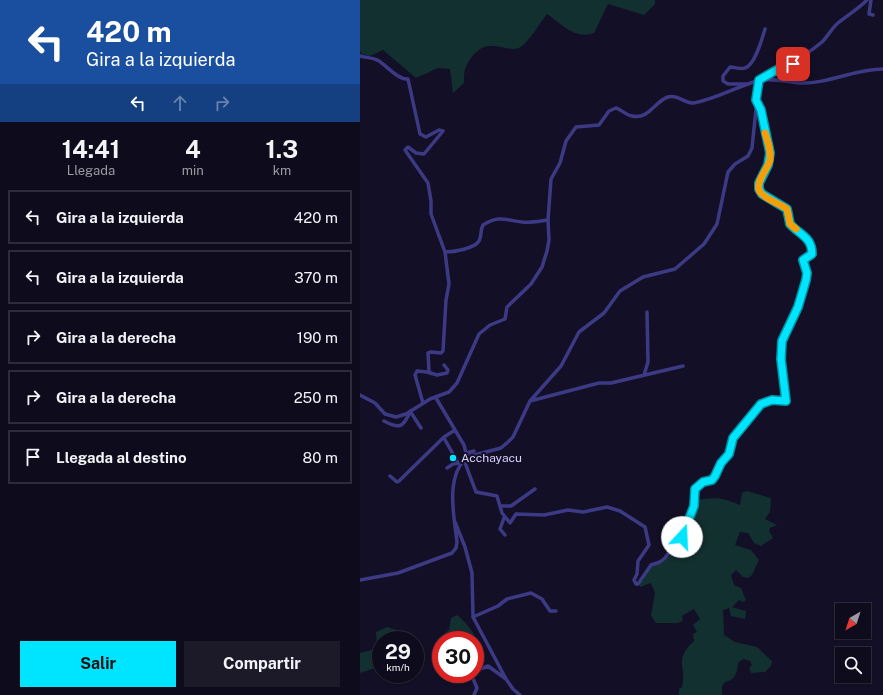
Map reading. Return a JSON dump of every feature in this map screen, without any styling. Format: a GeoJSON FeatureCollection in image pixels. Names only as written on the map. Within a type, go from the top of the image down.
{"type":"FeatureCollection","features":[{"type":"Feature","properties":{"kind":"street"},"geometry":{"type":"LineString","coordinates":[[360,395],[375,403],[385,414],[392,417],[402,416],[423,403],[449,392],[457,383],[479,334],[490,325],[505,319],[508,304],[536,279],[547,251],[551,179],[560,163],[566,141],[576,127],[599,125],[612,109],[620,109],[629,115],[638,117],[647,113],[669,97],[675,96],[687,102],[694,103],[726,94],[759,80],[780,68],[793,64],[824,40],[839,22],[856,11],[867,0]]}},
{"type":"Feature","properties":{"kind":"street"},"geometry":{"type":"LineString","coordinates":[[871,0],[868,12],[869,14],[873,15]]}},
{"type":"Feature","properties":{"kind":"street"},"geometry":{"type":"LineString","coordinates":[[749,84],[728,84],[723,81],[723,76],[730,67],[742,69],[750,65],[756,55],[765,29]]}},
{"type":"Feature","properties":{"kind":"street"},"geometry":{"type":"LineString","coordinates":[[360,56],[370,57],[403,79],[408,79],[420,134],[426,137],[439,130],[442,131],[424,154],[416,153],[408,147],[405,150],[428,183],[431,201],[431,214],[445,252],[449,284],[446,300],[444,348],[441,353],[428,353],[428,372]]}},
{"type":"Feature","properties":{"kind":"street"},"geometry":{"type":"LineString","coordinates":[[759,80],[814,82],[832,80],[860,71],[883,69]]}},
{"type":"Feature","properties":{"kind":"street"},"geometry":{"type":"LineString","coordinates":[[467,455],[501,448],[508,442],[513,436],[530,402],[561,366],[579,332],[604,313],[620,291],[642,277],[675,269],[704,244],[717,224],[728,172],[735,164],[748,156],[752,148],[759,80]]}},
{"type":"Feature","properties":{"kind":"street"},"geometry":{"type":"LineString","coordinates":[[444,438],[461,462],[476,492],[497,496],[504,518],[510,523],[516,514],[544,515],[568,510],[583,512],[607,507],[620,511],[645,527],[649,545],[638,561],[634,580],[638,584],[651,565],[660,562],[665,558],[676,542],[682,537],[694,506],[695,489],[703,482],[712,480],[715,476],[721,463],[729,454],[733,438],[756,409],[766,402],[786,401],[781,359],[782,341],[798,307],[806,280],[807,273],[803,260],[812,254],[812,248],[808,238],[790,224],[787,209],[762,194],[759,189],[759,183],[768,165],[770,153],[761,110],[756,100]]}},
{"type":"Feature","properties":{"kind":"street"},"geometry":{"type":"LineString","coordinates":[[445,252],[451,252],[474,246],[478,242],[483,225],[497,219],[503,218],[524,222],[548,220]]}},
{"type":"Feature","properties":{"kind":"street"},"geometry":{"type":"LineString","coordinates":[[644,375],[648,362],[647,312]]}},
{"type":"Feature","properties":{"kind":"street"},"geometry":{"type":"LineString","coordinates":[[423,403],[415,376],[417,371],[442,375],[447,373],[448,370],[444,365]]}},
{"type":"Feature","properties":{"kind":"street"},"geometry":{"type":"LineString","coordinates":[[530,402],[599,383],[611,383],[683,366]]}},
{"type":"Feature","properties":{"kind":"street"},"geometry":{"type":"LineString","coordinates":[[436,398],[455,430],[467,455]]}},
{"type":"Feature","properties":{"kind":"street"},"geometry":{"type":"LineString","coordinates":[[384,421],[394,426],[399,426],[407,419],[410,411]]}},
{"type":"Feature","properties":{"kind":"street"},"geometry":{"type":"LineString","coordinates":[[410,411],[421,428]]}},
{"type":"Feature","properties":{"kind":"street"},"geometry":{"type":"LineString","coordinates":[[390,476],[397,482],[399,481],[444,437],[455,430]]}},
{"type":"Feature","properties":{"kind":"street"},"geometry":{"type":"LineString","coordinates":[[360,580],[398,573],[452,553],[456,548],[457,542],[452,494],[461,462],[474,450]]}},
{"type":"Feature","properties":{"kind":"street"},"geometry":{"type":"LineString","coordinates":[[447,468],[461,462]]}},
{"type":"Feature","properties":{"kind":"street"},"geometry":{"type":"LineString","coordinates":[[500,506],[511,506],[535,489]]}},
{"type":"Feature","properties":{"kind":"street"},"geometry":{"type":"LineString","coordinates":[[504,518],[500,529],[506,535]]}},
{"type":"Feature","properties":{"kind":"street"},"geometry":{"type":"LineString","coordinates":[[454,521],[465,547],[472,573],[473,617],[506,680],[520,695]]}},
{"type":"Feature","properties":{"kind":"street"},"geometry":{"type":"LineString","coordinates":[[473,617],[498,606],[507,599],[531,593],[542,599],[550,611],[556,611]]}},
{"type":"Feature","properties":{"kind":"street"},"geometry":{"type":"LineString","coordinates":[[484,668],[488,666],[506,680]]}},
{"type":"Feature","properties":{"kind":"street"},"geometry":{"type":"LineString","coordinates":[[474,695],[477,692],[475,683]]}},
{"type":"Feature","properties":{"kind":"green space"},"geometry":{"type":"Polygon","coordinates":[[[360,0],[655,0],[655,4],[644,15],[608,4],[594,33],[587,35],[575,33],[569,30],[547,14],[532,36],[517,49],[492,46],[478,50],[466,67],[464,72],[464,83],[453,93],[450,69],[438,68],[416,78],[383,50],[370,56],[362,54],[360,51],[360,0]]]}},
{"type":"Feature","properties":{"kind":"green space"},"geometry":{"type":"Polygon","coordinates":[[[747,491],[771,498],[770,512],[765,519],[777,525],[770,528],[769,531],[773,538],[761,546],[754,543],[748,533],[740,532],[735,545],[751,550],[759,560],[752,575],[748,578],[743,577],[736,570],[731,575],[734,585],[741,588],[746,600],[744,602],[739,600],[732,607],[746,611],[745,619],[731,616],[729,608],[723,610],[724,635],[735,642],[757,647],[772,661],[771,666],[765,672],[751,673],[749,668],[752,665],[750,661],[743,659],[738,663],[734,677],[725,682],[722,686],[722,695],[679,695],[679,689],[682,687],[683,680],[682,659],[684,653],[694,641],[693,634],[697,632],[693,625],[700,619],[694,609],[682,616],[683,621],[678,623],[656,623],[651,616],[655,593],[651,583],[640,587],[639,584],[644,579],[651,566],[663,562],[678,542],[685,538],[696,500],[718,498],[740,505],[742,493],[747,491]]]}},
{"type":"Feature","properties":{"kind":"green space"},"geometry":{"type":"Polygon","coordinates":[[[457,615],[467,624],[472,631],[448,631],[451,618],[457,615]]]}},
{"type":"Feature","properties":{"kind":"green space"},"geometry":{"type":"Polygon","coordinates":[[[387,627],[400,631],[378,631],[387,627]]]}},
{"type":"Feature","properties":{"kind":"green space"},"geometry":{"type":"Polygon","coordinates":[[[372,650],[372,669],[360,673],[360,653],[372,650]]]}},
{"type":"Feature","properties":{"kind":"slow traffic"},"geometry":{"type":"LineString","coordinates":[[765,133],[769,145],[770,157],[767,168],[759,183],[759,189],[762,194],[787,209],[790,224],[796,229]]}},
{"type":"Feature","properties":{"kind":"place","name":"Acchayacu"},"geometry":{"type":"Point","coordinates":[453,458]}},
{"type":"Feature","properties":{"kind":"route"},"geometry":{"type":"LineString","coordinates":[[682,537],[694,506],[693,493],[695,489],[703,482],[712,480],[715,476],[721,463],[732,448],[733,438],[743,428],[761,404],[772,400],[782,402],[786,401],[783,380],[784,372],[781,359],[782,341],[784,333],[798,307],[806,280],[807,273],[803,260],[812,254],[812,248],[808,238],[790,224],[787,209],[762,194],[759,189],[759,183],[766,171],[770,153],[761,110],[756,100],[756,95],[759,80],[780,68],[793,64]]}}]}
